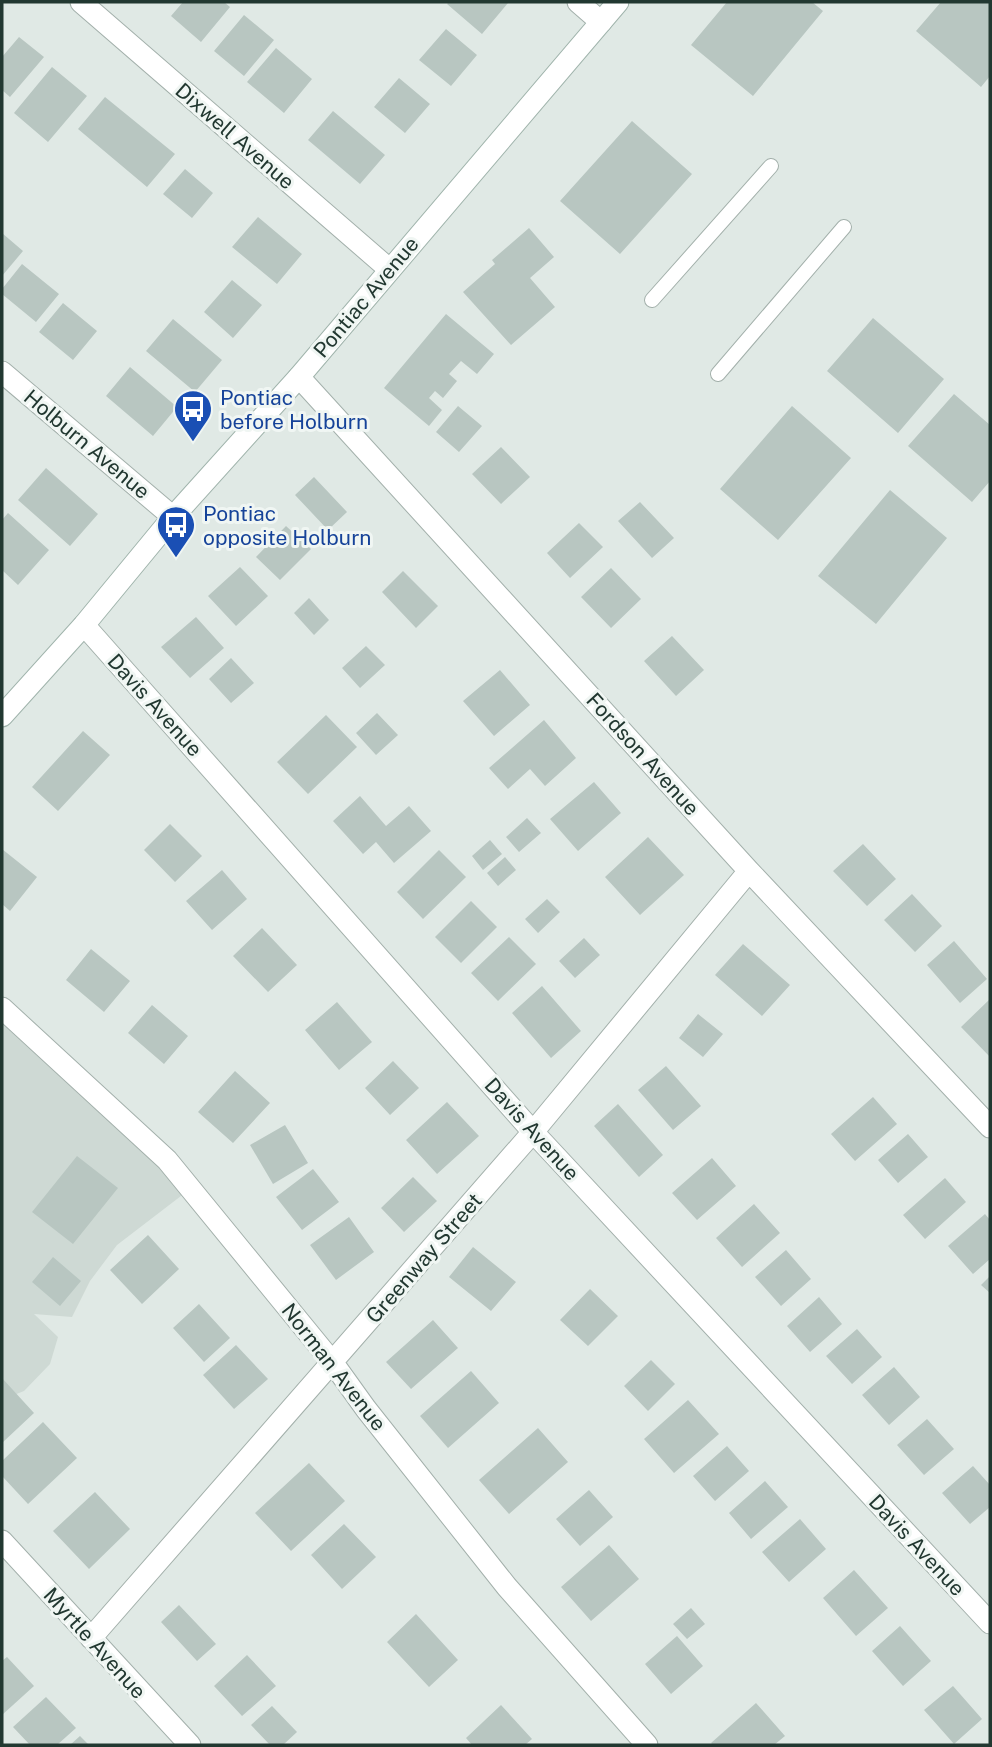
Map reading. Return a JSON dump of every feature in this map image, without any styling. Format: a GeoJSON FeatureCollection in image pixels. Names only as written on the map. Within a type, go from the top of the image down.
{"type":"FeatureCollection","features":[{"type":"Feature","properties":{"kind":"street","name":"Dixwell Avenue"},"geometry":{"type":"LineString","coordinates":[[81,2],[389,269]]}},
{"type":"Feature","properties":{"kind":"street"},"geometry":{"type":"LineString","coordinates":[[578,2],[601,22]]}},
{"type":"Feature","properties":{"kind":"street","name":"Pontiac Avenue"},"geometry":{"type":"LineString","coordinates":[[2,716],[84,625],[173,517],[299,377],[618,2]]}},
{"type":"Feature","properties":{"kind":"street","name":"Holburn Avenue"},"geometry":{"type":"LineString","coordinates":[[2,372],[173,517]]}},
{"type":"Feature","properties":{"kind":"street","name":"Fordson Avenue"},"geometry":{"type":"LineString","coordinates":[[299,377],[749,871],[990,1127]]}},
{"type":"Feature","properties":{"kind":"street","name":"Davis Avenue"},"geometry":{"type":"LineString","coordinates":[[84,625],[533,1132],[990,1623]]}},
{"type":"Feature","properties":{"kind":"street","name":"Greenway Street"},"geometry":{"type":"LineString","coordinates":[[91,1638],[533,1132],[749,871]]}},
{"type":"Feature","properties":{"kind":"street","name":"Norman Avenue"},"geometry":{"type":"LineString","coordinates":[[2,1008],[167,1160],[333,1363],[366,1409],[507,1587],[647,1745]]}},
{"type":"Feature","properties":{"kind":"street","name":"Myrtle Avenue"},"geometry":{"type":"LineString","coordinates":[[2,1541],[190,1745]]}},
{"type":"Feature","properties":{"kind":"lane"},"geometry":{"type":"LineString","coordinates":[[652,300],[771,166]]}},
{"type":"Feature","properties":{"kind":"lane"},"geometry":{"type":"LineString","coordinates":[[718,374],[844,227]]}},
{"type":"Feature","properties":{"kind":"shaded area"},"geometry":{"type":"Polygon","coordinates":[[[2,1011],[194,1186],[117,1245],[90,1281],[72,1317],[34,1314],[58,1337],[50,1364],[24,1391],[2,1402],[2,1011]]]}},
{"type":"Feature","properties":{"kind":"building"},"geometry":{"type":"Polygon","coordinates":[[[183,2],[224,2],[230,7],[201,42],[171,16],[183,2]]]}},
{"type":"Feature","properties":{"kind":"building"},"geometry":{"type":"Polygon","coordinates":[[[727,2],[812,2],[823,11],[753,96],[691,45],[727,2]]]}},
{"type":"Feature","properties":{"kind":"building"},"geometry":{"type":"Polygon","coordinates":[[[941,2],[990,2],[990,76],[981,87],[916,31],[941,2]]]}},
{"type":"Feature","properties":{"kind":"building"},"geometry":{"type":"Polygon","coordinates":[[[508,3],[482,34],[447,4],[508,3]]]}},
{"type":"Feature","properties":{"kind":"building"},"geometry":{"type":"Polygon","coordinates":[[[244,15],[274,40],[244,76],[214,51],[244,15]]]}},
{"type":"Feature","properties":{"kind":"building"},"geometry":{"type":"Polygon","coordinates":[[[446,29],[477,55],[451,86],[419,60],[446,29]]]}},
{"type":"Feature","properties":{"kind":"building"},"geometry":{"type":"Polygon","coordinates":[[[19,37],[44,57],[10,97],[2,90],[2,57],[19,37]]]}},
{"type":"Feature","properties":{"kind":"building"},"geometry":{"type":"Polygon","coordinates":[[[276,48],[312,79],[284,113],[247,82],[276,48]]]}},
{"type":"Feature","properties":{"kind":"building"},"geometry":{"type":"Polygon","coordinates":[[[52,67],[87,96],[48,142],[14,113],[52,67]]]}},
{"type":"Feature","properties":{"kind":"building"},"geometry":{"type":"Polygon","coordinates":[[[399,78],[430,104],[405,133],[374,107],[399,78]]]}},
{"type":"Feature","properties":{"kind":"building"},"geometry":{"type":"Polygon","coordinates":[[[105,97],[175,154],[147,187],[78,129],[105,97]]]}},
{"type":"Feature","properties":{"kind":"building"},"geometry":{"type":"Polygon","coordinates":[[[333,111],[385,155],[360,184],[308,140],[333,111]]]}},
{"type":"Feature","properties":{"kind":"building"},"geometry":{"type":"Polygon","coordinates":[[[632,121],[692,174],[620,254],[560,201],[632,121]]]}},
{"type":"Feature","properties":{"kind":"building"},"geometry":{"type":"Polygon","coordinates":[[[185,169],[213,193],[192,218],[163,194],[185,169]]]}},
{"type":"Feature","properties":{"kind":"building"},"geometry":{"type":"Polygon","coordinates":[[[258,217],[302,254],[277,284],[232,247],[258,217]]]}},
{"type":"Feature","properties":{"kind":"building"},"geometry":{"type":"Polygon","coordinates":[[[529,228],[554,257],[530,278],[555,307],[511,345],[463,292],[495,264],[492,260],[529,228]]]}},
{"type":"Feature","properties":{"kind":"building"},"geometry":{"type":"Polygon","coordinates":[[[2,233],[23,251],[2,276],[2,233]]]}},
{"type":"Feature","properties":{"kind":"building"},"geometry":{"type":"Polygon","coordinates":[[[22,264],[59,294],[36,322],[2,294],[2,289],[22,264]]]}},
{"type":"Feature","properties":{"kind":"building"},"geometry":{"type":"Polygon","coordinates":[[[232,280],[262,305],[233,338],[204,312],[232,280]]]}},
{"type":"Feature","properties":{"kind":"building"},"geometry":{"type":"Polygon","coordinates":[[[63,303],[97,331],[73,360],[39,332],[63,303]]]}},
{"type":"Feature","properties":{"kind":"building"},"geometry":{"type":"Polygon","coordinates":[[[446,314],[494,354],[477,374],[461,361],[449,374],[457,381],[443,398],[435,391],[429,398],[442,410],[429,426],[384,388],[446,314]]]}},
{"type":"Feature","properties":{"kind":"building"},"geometry":{"type":"Polygon","coordinates":[[[873,318],[944,379],[898,433],[827,371],[873,318]]]}},
{"type":"Feature","properties":{"kind":"building"},"geometry":{"type":"Polygon","coordinates":[[[173,319],[222,360],[195,392],[146,351],[173,319]]]}},
{"type":"Feature","properties":{"kind":"building"},"geometry":{"type":"Polygon","coordinates":[[[130,367],[177,407],[153,436],[106,396],[130,367]]]}},
{"type":"Feature","properties":{"kind":"building"},"geometry":{"type":"Polygon","coordinates":[[[954,394],[990,425],[990,481],[972,502],[908,446],[954,394]]]}},
{"type":"Feature","properties":{"kind":"building"},"geometry":{"type":"Polygon","coordinates":[[[458,406],[482,426],[459,452],[436,432],[458,406]]]}},
{"type":"Feature","properties":{"kind":"building"},"geometry":{"type":"Polygon","coordinates":[[[792,406],[851,458],[778,540],[720,489],[792,406]]]}},
{"type":"Feature","properties":{"kind":"building"},"geometry":{"type":"Polygon","coordinates":[[[501,447],[530,477],[501,504],[472,474],[501,447]]]}},
{"type":"Feature","properties":{"kind":"building"},"geometry":{"type":"Polygon","coordinates":[[[46,468],[98,514],[70,546],[18,500],[46,468]]]}},
{"type":"Feature","properties":{"kind":"building"},"geometry":{"type":"Polygon","coordinates":[[[314,477],[347,512],[328,530],[295,495],[314,477]]]}},
{"type":"Feature","properties":{"kind":"building"},"geometry":{"type":"Polygon","coordinates":[[[890,490],[947,538],[876,624],[818,576],[890,490]]]}},
{"type":"Feature","properties":{"kind":"building"},"geometry":{"type":"Polygon","coordinates":[[[640,502],[674,538],[652,558],[618,521],[640,502]]]}},
{"type":"Feature","properties":{"kind":"building"},"geometry":{"type":"Polygon","coordinates":[[[8,513],[49,550],[18,585],[2,570],[2,520],[8,513]]]}},
{"type":"Feature","properties":{"kind":"building"},"geometry":{"type":"Polygon","coordinates":[[[579,523],[603,547],[570,578],[547,553],[579,523]]]}},
{"type":"Feature","properties":{"kind":"building"},"geometry":{"type":"Polygon","coordinates":[[[286,526],[311,549],[280,580],[256,557],[286,526]]]}},
{"type":"Feature","properties":{"kind":"building"},"geometry":{"type":"Polygon","coordinates":[[[240,567],[268,596],[236,626],[208,596],[240,567]]]}},
{"type":"Feature","properties":{"kind":"building"},"geometry":{"type":"Polygon","coordinates":[[[611,568],[641,599],[611,628],[581,597],[611,568]]]}},
{"type":"Feature","properties":{"kind":"building"},"geometry":{"type":"Polygon","coordinates":[[[403,571],[438,606],[416,628],[382,592],[403,571]]]}},
{"type":"Feature","properties":{"kind":"building"},"geometry":{"type":"Polygon","coordinates":[[[309,598],[329,620],[314,635],[294,613],[309,598]]]}},
{"type":"Feature","properties":{"kind":"building"},"geometry":{"type":"Polygon","coordinates":[[[196,617],[224,648],[190,678],[161,647],[196,617]]]}},
{"type":"Feature","properties":{"kind":"building"},"geometry":{"type":"Polygon","coordinates":[[[672,636],[704,670],[676,696],[644,661],[672,636]]]}},
{"type":"Feature","properties":{"kind":"building"},"geometry":{"type":"Polygon","coordinates":[[[366,646],[385,665],[360,688],[342,668],[366,646]]]}},
{"type":"Feature","properties":{"kind":"building"},"geometry":{"type":"Polygon","coordinates":[[[231,658],[254,683],[231,703],[209,679],[231,658]]]}},
{"type":"Feature","properties":{"kind":"building"},"geometry":{"type":"Polygon","coordinates":[[[500,670],[530,705],[494,736],[463,701],[500,670]]]}},
{"type":"Feature","properties":{"kind":"building"},"geometry":{"type":"Polygon","coordinates":[[[377,713],[398,735],[376,755],[356,733],[377,713]]]}},
{"type":"Feature","properties":{"kind":"building"},"geometry":{"type":"Polygon","coordinates":[[[326,715],[357,747],[308,794],[277,762],[326,715]]]}},
{"type":"Feature","properties":{"kind":"building"},"geometry":{"type":"Polygon","coordinates":[[[544,720],[576,758],[545,786],[530,769],[508,789],[489,768],[544,720]]]}},
{"type":"Feature","properties":{"kind":"building"},"geometry":{"type":"Polygon","coordinates":[[[83,731],[110,755],[58,811],[32,787],[83,731]]]}},
{"type":"Feature","properties":{"kind":"building"},"geometry":{"type":"Polygon","coordinates":[[[594,782],[621,813],[578,851],[550,819],[594,782]]]}},
{"type":"Feature","properties":{"kind":"building"},"geometry":{"type":"Polygon","coordinates":[[[360,796],[386,826],[409,806],[431,831],[394,863],[376,842],[363,854],[333,821],[360,796]]]}},
{"type":"Feature","properties":{"kind":"building"},"geometry":{"type":"Polygon","coordinates":[[[527,818],[541,833],[519,852],[506,837],[527,818]]]}},
{"type":"Feature","properties":{"kind":"building"},"geometry":{"type":"Polygon","coordinates":[[[170,824],[202,856],[175,882],[144,850],[170,824]]]}},
{"type":"Feature","properties":{"kind":"building"},"geometry":{"type":"Polygon","coordinates":[[[648,837],[684,875],[640,915],[605,877],[648,837]]]}},
{"type":"Feature","properties":{"kind":"building"},"geometry":{"type":"Polygon","coordinates":[[[490,840],[502,854],[483,870],[472,856],[490,840]]]}},
{"type":"Feature","properties":{"kind":"building"},"geometry":{"type":"Polygon","coordinates":[[[863,844],[896,879],[867,906],[833,871],[863,844]]]}},
{"type":"Feature","properties":{"kind":"building"},"geometry":{"type":"Polygon","coordinates":[[[2,849],[37,877],[10,911],[2,904],[2,849]]]}},
{"type":"Feature","properties":{"kind":"building"},"geometry":{"type":"Polygon","coordinates":[[[439,850],[466,877],[423,919],[397,892],[439,850]]]}},
{"type":"Feature","properties":{"kind":"building"},"geometry":{"type":"Polygon","coordinates":[[[505,857],[516,870],[498,886],[487,873],[505,857]]]}},
{"type":"Feature","properties":{"kind":"building"},"geometry":{"type":"Polygon","coordinates":[[[222,870],[247,899],[212,930],[186,901],[222,870]]]}},
{"type":"Feature","properties":{"kind":"building"},"geometry":{"type":"Polygon","coordinates":[[[912,894],[942,926],[915,952],[884,920],[912,894]]]}},
{"type":"Feature","properties":{"kind":"building"},"geometry":{"type":"Polygon","coordinates":[[[547,899],[560,912],[538,933],[525,919],[547,899]]]}},
{"type":"Feature","properties":{"kind":"building"},"geometry":{"type":"Polygon","coordinates":[[[471,901],[497,927],[461,963],[435,937],[471,901]]]}},
{"type":"Feature","properties":{"kind":"building"},"geometry":{"type":"Polygon","coordinates":[[[262,928],[297,965],[268,992],[233,956],[262,928]]]}},
{"type":"Feature","properties":{"kind":"building"},"geometry":{"type":"Polygon","coordinates":[[[509,937],[536,964],[498,1001],[471,973],[509,937]]]}},
{"type":"Feature","properties":{"kind":"building"},"geometry":{"type":"Polygon","coordinates":[[[584,938],[600,955],[575,978],[559,961],[584,938]]]}},
{"type":"Feature","properties":{"kind":"building"},"geometry":{"type":"Polygon","coordinates":[[[954,941],[987,979],[960,1003],[927,965],[954,941]]]}},
{"type":"Feature","properties":{"kind":"building"},"geometry":{"type":"Polygon","coordinates":[[[743,944],[790,985],[762,1016],[715,975],[743,944]]]}},
{"type":"Feature","properties":{"kind":"building"},"geometry":{"type":"Polygon","coordinates":[[[91,949],[130,981],[104,1012],[66,980],[91,949]]]}},
{"type":"Feature","properties":{"kind":"building"},"geometry":{"type":"Polygon","coordinates":[[[542,986],[581,1031],[551,1058],[512,1013],[542,986]]]}},
{"type":"Feature","properties":{"kind":"building"},"geometry":{"type":"Polygon","coordinates":[[[990,999],[990,1057],[961,1027],[990,999]]]}},
{"type":"Feature","properties":{"kind":"building"},"geometry":{"type":"Polygon","coordinates":[[[337,1002],[372,1042],[339,1070],[305,1030],[337,1002]]]}},
{"type":"Feature","properties":{"kind":"building"},"geometry":{"type":"Polygon","coordinates":[[[152,1005],[188,1036],[164,1064],[128,1033],[152,1005]]]}},
{"type":"Feature","properties":{"kind":"building"},"geometry":{"type":"Polygon","coordinates":[[[698,1014],[723,1034],[703,1057],[679,1038],[698,1014]]]}},
{"type":"Feature","properties":{"kind":"building"},"geometry":{"type":"Polygon","coordinates":[[[393,1061],[419,1088],[390,1115],[365,1088],[393,1061]]]}},
{"type":"Feature","properties":{"kind":"building"},"geometry":{"type":"Polygon","coordinates":[[[666,1066],[701,1106],[673,1130],[638,1090],[666,1066]]]}},
{"type":"Feature","properties":{"kind":"building"},"geometry":{"type":"Polygon","coordinates":[[[235,1071],[270,1103],[233,1143],[198,1112],[235,1071]]]}},
{"type":"Feature","properties":{"kind":"building"},"geometry":{"type":"Polygon","coordinates":[[[873,1097],[897,1124],[855,1161],[831,1134],[873,1097]]]}},
{"type":"Feature","properties":{"kind":"building"},"geometry":{"type":"Polygon","coordinates":[[[447,1102],[479,1136],[437,1174],[406,1140],[447,1102]]]}},
{"type":"Feature","properties":{"kind":"building"},"geometry":{"type":"Polygon","coordinates":[[[618,1104],[663,1155],[639,1177],[594,1126],[618,1104]]]}},
{"type":"Feature","properties":{"kind":"building"},"geometry":{"type":"Polygon","coordinates":[[[285,1125],[308,1163],[273,1184],[250,1145],[285,1125]]]}},
{"type":"Feature","properties":{"kind":"building"},"geometry":{"type":"Polygon","coordinates":[[[908,1134],[928,1157],[898,1183],[878,1160],[908,1134]]]}},
{"type":"Feature","properties":{"kind":"building"},"geometry":{"type":"Polygon","coordinates":[[[77,1156],[118,1188],[73,1244],[32,1212],[77,1156]]]}},
{"type":"Feature","properties":{"kind":"building"},"geometry":{"type":"Polygon","coordinates":[[[712,1158],[736,1186],[697,1220],[672,1193],[712,1158]]]}},
{"type":"Feature","properties":{"kind":"building"},"geometry":{"type":"Polygon","coordinates":[[[313,1169],[339,1202],[302,1230],[276,1197],[313,1169]]]}},
{"type":"Feature","properties":{"kind":"building"},"geometry":{"type":"Polygon","coordinates":[[[413,1177],[437,1201],[404,1232],[381,1208],[413,1177]]]}},
{"type":"Feature","properties":{"kind":"building"},"geometry":{"type":"Polygon","coordinates":[[[945,1178],[966,1202],[925,1239],[903,1215],[945,1178]]]}},
{"type":"Feature","properties":{"kind":"building"},"geometry":{"type":"Polygon","coordinates":[[[754,1204],[780,1233],[742,1267],[716,1238],[754,1204]]]}},
{"type":"Feature","properties":{"kind":"building"},"geometry":{"type":"Polygon","coordinates":[[[985,1214],[990,1220],[990,1259],[973,1274],[948,1246],[985,1214]]]}},
{"type":"Feature","properties":{"kind":"building"},"geometry":{"type":"Polygon","coordinates":[[[349,1217],[374,1252],[336,1280],[310,1245],[349,1217]]]}},
{"type":"Feature","properties":{"kind":"building"},"geometry":{"type":"Polygon","coordinates":[[[148,1235],[179,1269],[142,1304],[110,1270],[148,1235]]]}},
{"type":"Feature","properties":{"kind":"building"},"geometry":{"type":"Polygon","coordinates":[[[473,1247],[516,1282],[491,1311],[449,1277],[473,1247]]]}},
{"type":"Feature","properties":{"kind":"building"},"geometry":{"type":"Polygon","coordinates":[[[786,1250],[811,1279],[781,1306],[755,1277],[786,1250]]]}},
{"type":"Feature","properties":{"kind":"building"},"geometry":{"type":"Polygon","coordinates":[[[53,1257],[81,1281],[60,1306],[32,1282],[53,1257]]]}},
{"type":"Feature","properties":{"kind":"building"},"geometry":{"type":"Polygon","coordinates":[[[990,1276],[990,1293],[981,1285],[990,1276]]]}},
{"type":"Feature","properties":{"kind":"building"},"geometry":{"type":"Polygon","coordinates":[[[590,1289],[618,1316],[588,1346],[560,1320],[590,1289]]]}},
{"type":"Feature","properties":{"kind":"building"},"geometry":{"type":"Polygon","coordinates":[[[819,1297],[842,1324],[810,1352],[787,1326],[819,1297]]]}},
{"type":"Feature","properties":{"kind":"building"},"geometry":{"type":"Polygon","coordinates":[[[199,1304],[230,1338],[204,1362],[173,1328],[199,1304]]]}},
{"type":"Feature","properties":{"kind":"building"},"geometry":{"type":"Polygon","coordinates":[[[433,1320],[458,1348],[411,1389],[386,1362],[433,1320]]]}},
{"type":"Feature","properties":{"kind":"building"},"geometry":{"type":"Polygon","coordinates":[[[857,1329],[882,1357],[852,1384],[826,1356],[857,1329]]]}},
{"type":"Feature","properties":{"kind":"building"},"geometry":{"type":"Polygon","coordinates":[[[236,1345],[268,1379],[234,1409],[203,1375],[236,1345]]]}},
{"type":"Feature","properties":{"kind":"building"},"geometry":{"type":"Polygon","coordinates":[[[651,1360],[675,1384],[648,1411],[624,1386],[651,1360]]]}},
{"type":"Feature","properties":{"kind":"building"},"geometry":{"type":"Polygon","coordinates":[[[894,1367],[920,1397],[889,1425],[862,1395],[894,1367]]]}},
{"type":"Feature","properties":{"kind":"building"},"geometry":{"type":"Polygon","coordinates":[[[471,1371],[499,1403],[448,1448],[420,1416],[471,1371]]]}},
{"type":"Feature","properties":{"kind":"building"},"geometry":{"type":"Polygon","coordinates":[[[2,1378],[34,1413],[2,1443],[2,1378]]]}},
{"type":"Feature","properties":{"kind":"building"},"geometry":{"type":"Polygon","coordinates":[[[688,1400],[719,1434],[674,1473],[644,1439],[688,1400]]]}},
{"type":"Feature","properties":{"kind":"building"},"geometry":{"type":"Polygon","coordinates":[[[927,1419],[954,1449],[924,1475],[897,1445],[927,1419]]]}},
{"type":"Feature","properties":{"kind":"building"},"geometry":{"type":"Polygon","coordinates":[[[43,1422],[77,1458],[28,1504],[2,1476],[2,1461],[43,1422]]]}},
{"type":"Feature","properties":{"kind":"building"},"geometry":{"type":"Polygon","coordinates":[[[538,1428],[568,1462],[509,1514],[479,1480],[538,1428]]]}},
{"type":"Feature","properties":{"kind":"building"},"geometry":{"type":"Polygon","coordinates":[[[727,1446],[749,1471],[715,1501],[693,1476],[727,1446]]]}},
{"type":"Feature","properties":{"kind":"building"},"geometry":{"type":"Polygon","coordinates":[[[309,1463],[345,1501],[291,1551],[255,1513],[309,1463]]]}},
{"type":"Feature","properties":{"kind":"building"},"geometry":{"type":"Polygon","coordinates":[[[973,1466],[990,1485],[990,1507],[970,1524],[942,1493],[973,1466]]]}},
{"type":"Feature","properties":{"kind":"building"},"geometry":{"type":"Polygon","coordinates":[[[765,1481],[788,1507],[751,1539],[729,1513],[765,1481]]]}},
{"type":"Feature","properties":{"kind":"building"},"geometry":{"type":"Polygon","coordinates":[[[589,1490],[613,1517],[580,1546],[556,1519],[589,1490]]]}},
{"type":"Feature","properties":{"kind":"building"},"geometry":{"type":"Polygon","coordinates":[[[95,1492],[130,1529],[89,1569],[53,1531],[95,1492]]]}},
{"type":"Feature","properties":{"kind":"building"},"geometry":{"type":"Polygon","coordinates":[[[800,1519],[826,1549],[789,1582],[762,1552],[800,1519]]]}},
{"type":"Feature","properties":{"kind":"building"},"geometry":{"type":"Polygon","coordinates":[[[344,1524],[376,1557],[342,1589],[311,1555],[344,1524]]]}},
{"type":"Feature","properties":{"kind":"building"},"geometry":{"type":"Polygon","coordinates":[[[609,1545],[639,1579],[591,1621],[561,1587],[609,1545]]]}},
{"type":"Feature","properties":{"kind":"building"},"geometry":{"type":"Polygon","coordinates":[[[854,1570],[888,1608],[856,1636],[823,1598],[854,1570]]]}},
{"type":"Feature","properties":{"kind":"building"},"geometry":{"type":"Polygon","coordinates":[[[179,1605],[216,1644],[197,1661],[161,1622],[179,1605]]]}},
{"type":"Feature","properties":{"kind":"building"},"geometry":{"type":"Polygon","coordinates":[[[691,1608],[705,1624],[687,1639],[673,1624],[691,1608]]]}},
{"type":"Feature","properties":{"kind":"building"},"geometry":{"type":"Polygon","coordinates":[[[416,1614],[458,1660],[429,1687],[387,1642],[416,1614]]]}},
{"type":"Feature","properties":{"kind":"building"},"geometry":{"type":"Polygon","coordinates":[[[900,1626],[931,1661],[903,1686],[872,1651],[900,1626]]]}},
{"type":"Feature","properties":{"kind":"building"},"geometry":{"type":"Polygon","coordinates":[[[677,1636],[703,1666],[671,1694],[645,1664],[677,1636]]]}},
{"type":"Feature","properties":{"kind":"building"},"geometry":{"type":"Polygon","coordinates":[[[247,1655],[276,1686],[242,1716],[214,1686],[247,1655]]]}},
{"type":"Feature","properties":{"kind":"building"},"geometry":{"type":"Polygon","coordinates":[[[7,1657],[34,1686],[2,1715],[2,1661],[7,1657]]]}},
{"type":"Feature","properties":{"kind":"building"},"geometry":{"type":"Polygon","coordinates":[[[953,1686],[982,1719],[954,1744],[924,1710],[953,1686]]]}},
{"type":"Feature","properties":{"kind":"building"},"geometry":{"type":"Polygon","coordinates":[[[46,1697],[76,1728],[57,1745],[30,1745],[13,1727],[46,1697]]]}},
{"type":"Feature","properties":{"kind":"building"},"geometry":{"type":"Polygon","coordinates":[[[756,1703],[785,1736],[774,1745],[711,1743],[756,1703]]]}},
{"type":"Feature","properties":{"kind":"building"},"geometry":{"type":"Polygon","coordinates":[[[501,1705],[532,1739],[525,1745],[472,1745],[466,1738],[501,1705]]]}},
{"type":"Feature","properties":{"kind":"building"},"geometry":{"type":"Polygon","coordinates":[[[272,1706],[297,1732],[283,1745],[270,1745],[251,1725],[272,1706]]]}},
{"type":"Feature","properties":{"kind":"building"},"geometry":{"type":"Polygon","coordinates":[[[80,1736],[89,1745],[70,1745],[80,1736]]]}},
{"type":"Feature","properties":{"kind":"place","name":"Pontiac before Holburn"},"geometry":{"type":"Point","coordinates":[193,443]}},
{"type":"Feature","properties":{"kind":"place","name":"Pontiac opposite Holburn"},"geometry":{"type":"Point","coordinates":[176,559]}}]}
